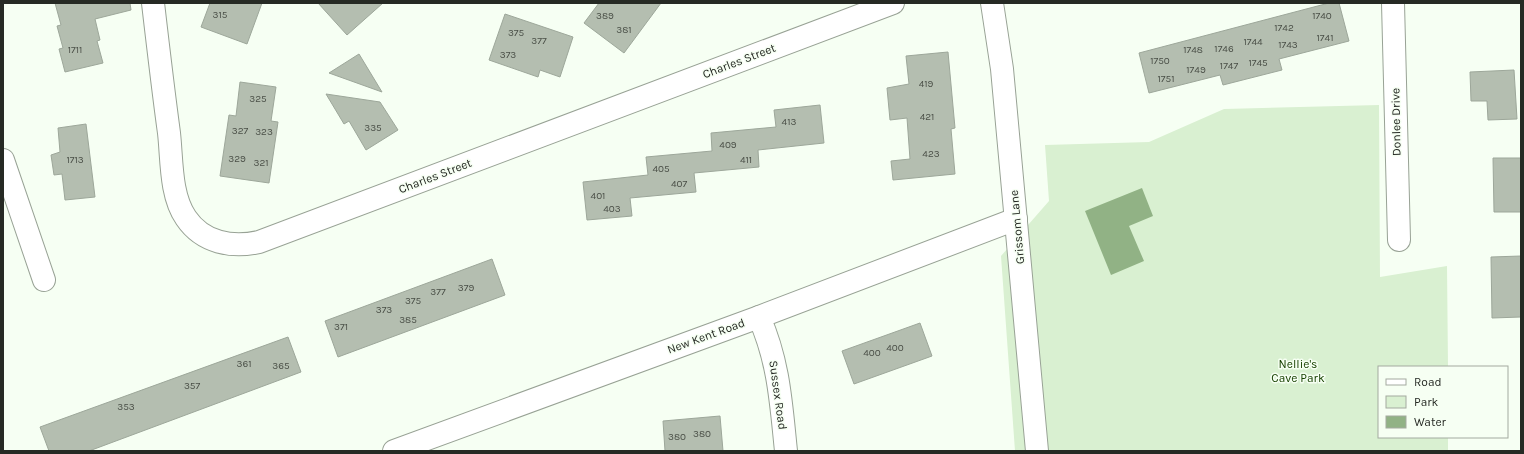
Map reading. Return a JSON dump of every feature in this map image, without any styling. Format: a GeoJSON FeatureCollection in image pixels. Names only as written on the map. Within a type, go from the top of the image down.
{"type":"FeatureCollection","features":[{"type":"Feature","properties":{"kind":"street","name":"Charles Street"},"geometry":{"type":"LineString","coordinates":[[153,3],[178,199],[187,220],[198,230],[217,242],[236,246],[259,242],[893,3]]}},
{"type":"Feature","properties":{"kind":"street","name":"Grissom Lane"},"geometry":{"type":"LineString","coordinates":[[992,3],[1002,69],[1037,451]]}},
{"type":"Feature","properties":{"kind":"street","name":"Donlee Drive"},"geometry":{"type":"LineString","coordinates":[[1393,3],[1399,240]]}},
{"type":"Feature","properties":{"kind":"street"},"geometry":{"type":"LineString","coordinates":[[3,160],[44,280]]}},
{"type":"Feature","properties":{"kind":"street","name":"New Kent Road"},"geometry":{"type":"LineString","coordinates":[[394,451],[1016,220]]}},
{"type":"Feature","properties":{"kind":"street","name":"Sussex Road"},"geometry":{"type":"LineString","coordinates":[[758,317],[767,336],[776,363],[786,451]]}},
{"type":"Feature","properties":{"kind":"green space","name":"Nellie's Cave Park"},"geometry":{"type":"Polygon","coordinates":[[[1379,105],[1380,277],[1447,266],[1448,366],[1378,366],[1378,438],[1448,438],[1448,451],[1015,451],[1001,256],[1049,201],[1045,145],[1149,142],[1224,109],[1379,105]]]}},
{"type":"Feature","properties":{"kind":"water"},"geometry":{"type":"Polygon","coordinates":[[[1142,188],[1153,216],[1129,226],[1144,261],[1111,275],[1085,211],[1142,188]]]}},
{"type":"Feature","properties":{"kind":"building"},"geometry":{"type":"Polygon","coordinates":[[[55,3],[130,3],[131,10],[95,19],[100,40],[97,41],[103,63],[65,72],[59,49],[63,48],[57,26],[61,25],[55,3]]]}},
{"type":"Feature","properties":{"kind":"building"},"geometry":{"type":"Polygon","coordinates":[[[210,3],[262,3],[247,44],[201,27],[210,3]]]}},
{"type":"Feature","properties":{"kind":"building"},"geometry":{"type":"Polygon","coordinates":[[[318,3],[383,3],[347,35],[318,3]]]}},
{"type":"Feature","properties":{"kind":"building"},"geometry":{"type":"Polygon","coordinates":[[[599,3],[661,3],[624,53],[584,23],[599,3]]]}},
{"type":"Feature","properties":{"kind":"building"},"geometry":{"type":"Polygon","coordinates":[[[1329,3],[1339,3],[1349,41],[1279,59],[1282,70],[1223,85],[1220,75],[1149,93],[1139,53],[1329,3]]]}},
{"type":"Feature","properties":{"kind":"building"},"geometry":{"type":"Polygon","coordinates":[[[505,14],[573,37],[560,77],[540,70],[538,77],[489,60],[505,14]]]}},
{"type":"Feature","properties":{"kind":"building"},"geometry":{"type":"Polygon","coordinates":[[[948,52],[955,128],[951,129],[955,174],[893,180],[891,161],[910,159],[907,118],[890,120],[887,88],[909,84],[906,56],[948,52]]]}},
{"type":"Feature","properties":{"kind":"building"},"geometry":{"type":"Polygon","coordinates":[[[359,54],[382,92],[329,73],[359,54]]]}},
{"type":"Feature","properties":{"kind":"building"},"geometry":{"type":"Polygon","coordinates":[[[1514,70],[1517,119],[1488,120],[1487,101],[1471,101],[1470,72],[1514,70]]]}},
{"type":"Feature","properties":{"kind":"building"},"geometry":{"type":"Polygon","coordinates":[[[240,82],[276,87],[271,121],[278,122],[269,183],[220,176],[229,115],[236,116],[240,82]]]}},
{"type":"Feature","properties":{"kind":"building"},"geometry":{"type":"Polygon","coordinates":[[[326,94],[380,102],[398,130],[366,150],[349,121],[344,124],[326,94]]]}},
{"type":"Feature","properties":{"kind":"building"},"geometry":{"type":"Polygon","coordinates":[[[820,105],[824,143],[758,150],[759,167],[694,173],[696,192],[630,198],[632,216],[587,220],[583,182],[648,175],[646,157],[712,151],[711,133],[776,127],[774,110],[820,105]]]}},
{"type":"Feature","properties":{"kind":"building"},"geometry":{"type":"Polygon","coordinates":[[[86,124],[95,197],[65,200],[62,174],[54,175],[51,155],[60,152],[58,128],[86,124]]]}},
{"type":"Feature","properties":{"kind":"building"},"geometry":{"type":"Polygon","coordinates":[[[1493,158],[1521,158],[1521,212],[1494,212],[1493,158]]]}},
{"type":"Feature","properties":{"kind":"building"},"geometry":{"type":"Polygon","coordinates":[[[1521,256],[1521,317],[1492,318],[1491,257],[1521,256]]]}},
{"type":"Feature","properties":{"kind":"building"},"geometry":{"type":"Polygon","coordinates":[[[492,259],[505,295],[338,357],[325,321],[492,259]]]}},
{"type":"Feature","properties":{"kind":"building"},"geometry":{"type":"Polygon","coordinates":[[[920,323],[932,356],[854,384],[842,351],[920,323]]]}},
{"type":"Feature","properties":{"kind":"building"},"geometry":{"type":"Polygon","coordinates":[[[288,337],[301,372],[89,451],[49,451],[40,427],[288,337]]]}},
{"type":"Feature","properties":{"kind":"building"},"geometry":{"type":"Polygon","coordinates":[[[720,416],[723,451],[665,451],[663,421],[720,416]]]}}]}
